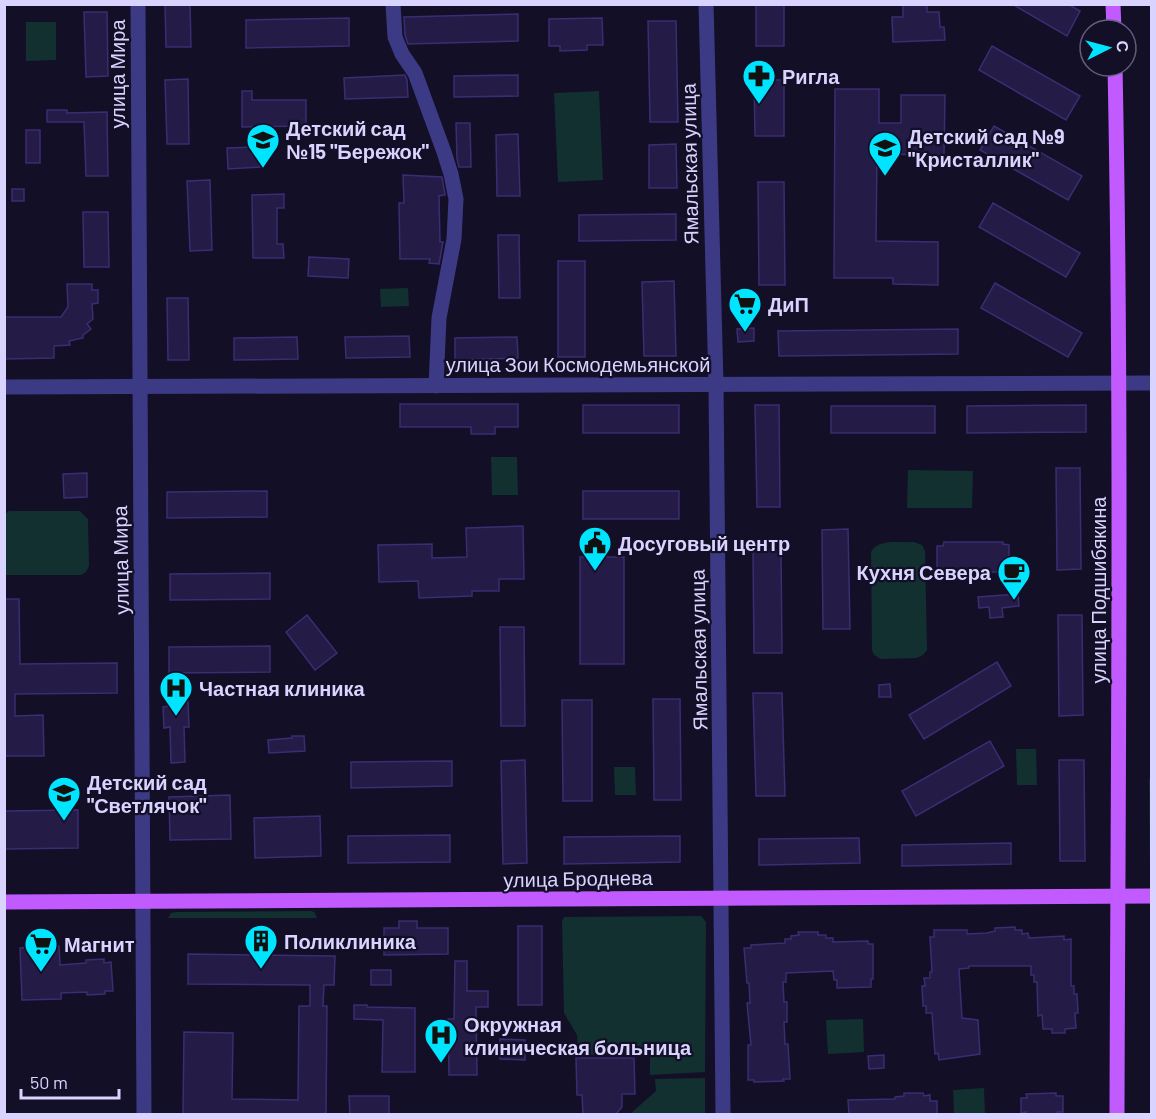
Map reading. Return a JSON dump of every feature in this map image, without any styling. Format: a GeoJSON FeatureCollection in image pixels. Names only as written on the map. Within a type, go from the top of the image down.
{"type":"FeatureCollection","features":[{"type":"Feature","properties":{"kind":"main road","name":"улица Подшибякина"},"geometry":{"type":"LineString","coordinates":[[1115,78],[1119,897],[1117,1114]]}},
{"type":"Feature","properties":{"kind":"main road","name":"улица Броднева"},"geometry":{"type":"LineString","coordinates":[[4,902],[1152,896]]}},
{"type":"Feature","properties":{"kind":"street","name":"улица Мира"},"geometry":{"type":"LineString","coordinates":[[138,4],[144,1114]]}},
{"type":"Feature","properties":{"kind":"street"},"geometry":{"type":"LineString","coordinates":[[393,4],[394,37],[415,73],[451,174],[456,199],[455,231],[439,318],[436,386]]}},
{"type":"Feature","properties":{"kind":"street","name":"Ямальская улица"},"geometry":{"type":"LineString","coordinates":[[706,4],[716,384],[723,1114]]}},
{"type":"Feature","properties":{"kind":"street","name":"улица Зои Космодемьянской"},"geometry":{"type":"LineString","coordinates":[[4,387],[1152,383]]}},
{"type":"Feature","properties":{"kind":"green space"},"geometry":{"type":"Polygon","coordinates":[[[26,22],[56,22],[56,60],[26,61],[26,22]]]}},
{"type":"Feature","properties":{"kind":"green space"},"geometry":{"type":"Polygon","coordinates":[[[599,91],[603,180],[558,182],[554,93],[599,91]]]}},
{"type":"Feature","properties":{"kind":"green space"},"geometry":{"type":"Polygon","coordinates":[[[408,288],[409,306],[381,307],[380,289],[408,288]]]}},
{"type":"Feature","properties":{"kind":"green space"},"geometry":{"type":"Polygon","coordinates":[[[491,457],[517,457],[518,495],[492,495],[491,457]]]}},
{"type":"Feature","properties":{"kind":"green space"},"geometry":{"type":"Polygon","coordinates":[[[908,470],[973,471],[972,508],[907,508],[908,470]]]}},
{"type":"Feature","properties":{"kind":"green space"},"geometry":{"type":"Polygon","coordinates":[[[9,511],[80,511],[88,519],[89,566],[86,572],[81,575],[5,575],[5,514],[9,511]]]}},
{"type":"Feature","properties":{"kind":"green space"},"geometry":{"type":"Polygon","coordinates":[[[914,542],[922,545],[925,551],[927,650],[917,658],[881,659],[874,655],[872,650],[871,552],[884,543],[914,542]]]}},
{"type":"Feature","properties":{"kind":"green space"},"geometry":{"type":"Polygon","coordinates":[[[1016,749],[1036,749],[1037,785],[1017,785],[1016,749]]]}},
{"type":"Feature","properties":{"kind":"green space"},"geometry":{"type":"Polygon","coordinates":[[[614,767],[635,767],[636,795],[615,795],[614,767]]]}},
{"type":"Feature","properties":{"kind":"green space"},"geometry":{"type":"Polygon","coordinates":[[[1149,779],[1152,780],[1151,874],[1150,872],[1149,779]]]}},
{"type":"Feature","properties":{"kind":"green space"},"geometry":{"type":"Polygon","coordinates":[[[312,911],[317,918],[168,918],[171,913],[176,912],[312,911]]]}},
{"type":"Feature","properties":{"kind":"green space"},"geometry":{"type":"Polygon","coordinates":[[[701,916],[706,922],[705,1072],[650,1075],[650,1057],[645,1054],[578,1055],[577,1035],[564,1013],[562,921],[564,917],[701,916]]]}},
{"type":"Feature","properties":{"kind":"green space"},"geometry":{"type":"Polygon","coordinates":[[[863,1019],[864,1052],[828,1054],[826,1020],[863,1019]]]}},
{"type":"Feature","properties":{"kind":"green space"},"geometry":{"type":"Polygon","coordinates":[[[705,1078],[705,1114],[630,1114],[656,1091],[655,1079],[705,1078]]]}},
{"type":"Feature","properties":{"kind":"green space"},"geometry":{"type":"Polygon","coordinates":[[[984,1088],[985,1114],[954,1114],[953,1090],[984,1088]]]}},
{"type":"Feature","properties":{"kind":"building"},"geometry":{"type":"Polygon","coordinates":[[[165,4],[190,4],[191,47],[166,47],[165,4]]]}},
{"type":"Feature","properties":{"kind":"building"},"geometry":{"type":"Polygon","coordinates":[[[756,4],[784,4],[784,46],[756,46],[756,4]]]}},
{"type":"Feature","properties":{"kind":"building"},"geometry":{"type":"Polygon","coordinates":[[[903,4],[927,4],[927,12],[939,12],[940,27],[944,27],[945,40],[893,42],[892,17],[903,17],[903,4]]]}},
{"type":"Feature","properties":{"kind":"building"},"geometry":{"type":"Polygon","coordinates":[[[1012,4],[1068,4],[1080,11],[1067,36],[1012,4]]]}},
{"type":"Feature","properties":{"kind":"building"},"geometry":{"type":"Polygon","coordinates":[[[84,12],[107,12],[108,76],[86,77],[84,12]]]}},
{"type":"Feature","properties":{"kind":"building"},"geometry":{"type":"Polygon","coordinates":[[[518,14],[518,41],[408,44],[405,35],[404,17],[518,14]]]}},
{"type":"Feature","properties":{"kind":"building"},"geometry":{"type":"Polygon","coordinates":[[[349,18],[349,46],[246,48],[246,20],[349,18]]]}},
{"type":"Feature","properties":{"kind":"building"},"geometry":{"type":"Polygon","coordinates":[[[602,18],[603,45],[587,45],[587,50],[560,51],[560,46],[549,46],[549,19],[602,18]]]}},
{"type":"Feature","properties":{"kind":"building"},"geometry":{"type":"Polygon","coordinates":[[[648,21],[676,21],[678,122],[650,122],[648,21]]]}},
{"type":"Feature","properties":{"kind":"building"},"geometry":{"type":"Polygon","coordinates":[[[992,46],[1080,96],[1066,120],[979,70],[992,46]]]}},
{"type":"Feature","properties":{"kind":"building"},"geometry":{"type":"Polygon","coordinates":[[[405,75],[408,97],[345,99],[344,78],[405,75]]]}},
{"type":"Feature","properties":{"kind":"building"},"geometry":{"type":"Polygon","coordinates":[[[518,75],[518,96],[454,97],[454,76],[518,75]]]}},
{"type":"Feature","properties":{"kind":"building"},"geometry":{"type":"Polygon","coordinates":[[[188,79],[189,144],[167,144],[165,80],[188,79]]]}},
{"type":"Feature","properties":{"kind":"building"},"geometry":{"type":"Polygon","coordinates":[[[754,80],[784,80],[784,136],[755,136],[754,80]]]}},
{"type":"Feature","properties":{"kind":"building"},"geometry":{"type":"Polygon","coordinates":[[[835,89],[879,89],[879,123],[901,123],[901,95],[945,95],[944,155],[877,154],[876,241],[938,242],[938,285],[893,284],[893,278],[834,278],[835,89]]]}},
{"type":"Feature","properties":{"kind":"building"},"geometry":{"type":"Polygon","coordinates":[[[242,91],[252,91],[252,100],[306,100],[306,126],[242,127],[242,91]]]}},
{"type":"Feature","properties":{"kind":"building"},"geometry":{"type":"Polygon","coordinates":[[[47,110],[67,110],[67,113],[107,112],[108,176],[86,176],[84,122],[47,122],[47,110]]]}},
{"type":"Feature","properties":{"kind":"building"},"geometry":{"type":"Polygon","coordinates":[[[456,123],[470,123],[471,167],[459,167],[456,123]]]}},
{"type":"Feature","properties":{"kind":"building"},"geometry":{"type":"Polygon","coordinates":[[[994,126],[1082,176],[1068,200],[980,150],[994,126]]]}},
{"type":"Feature","properties":{"kind":"building"},"geometry":{"type":"Polygon","coordinates":[[[26,130],[40,130],[40,163],[26,163],[26,130]]]}},
{"type":"Feature","properties":{"kind":"building"},"geometry":{"type":"Polygon","coordinates":[[[518,134],[520,196],[497,196],[496,135],[518,134]]]}},
{"type":"Feature","properties":{"kind":"building"},"geometry":{"type":"Polygon","coordinates":[[[676,144],[677,188],[649,188],[649,145],[676,144]]]}},
{"type":"Feature","properties":{"kind":"building"},"geometry":{"type":"Polygon","coordinates":[[[259,147],[260,167],[228,169],[227,148],[259,147]]]}},
{"type":"Feature","properties":{"kind":"building"},"geometry":{"type":"Polygon","coordinates":[[[403,175],[442,177],[445,195],[439,196],[440,242],[443,242],[439,264],[429,263],[430,259],[400,259],[399,203],[404,203],[403,175]]]}},
{"type":"Feature","properties":{"kind":"building"},"geometry":{"type":"Polygon","coordinates":[[[210,180],[212,250],[190,251],[187,181],[210,180]]]}},
{"type":"Feature","properties":{"kind":"building"},"geometry":{"type":"Polygon","coordinates":[[[758,182],[784,182],[785,285],[759,285],[758,182]]]}},
{"type":"Feature","properties":{"kind":"building"},"geometry":{"type":"Polygon","coordinates":[[[12,189],[24,189],[24,201],[12,201],[12,189]]]}},
{"type":"Feature","properties":{"kind":"building"},"geometry":{"type":"Polygon","coordinates":[[[284,194],[284,208],[277,208],[277,244],[283,244],[284,258],[253,258],[252,195],[284,194]]]}},
{"type":"Feature","properties":{"kind":"building"},"geometry":{"type":"Polygon","coordinates":[[[993,203],[1080,253],[1066,277],[979,227],[993,203]]]}},
{"type":"Feature","properties":{"kind":"building"},"geometry":{"type":"Polygon","coordinates":[[[83,212],[108,212],[109,267],[84,267],[83,212]]]}},
{"type":"Feature","properties":{"kind":"building"},"geometry":{"type":"Polygon","coordinates":[[[676,214],[676,240],[579,241],[579,215],[676,214]]]}},
{"type":"Feature","properties":{"kind":"building"},"geometry":{"type":"Polygon","coordinates":[[[498,235],[519,235],[520,298],[499,298],[498,235]]]}},
{"type":"Feature","properties":{"kind":"building"},"geometry":{"type":"Polygon","coordinates":[[[309,257],[349,259],[348,278],[308,276],[309,257]]]}},
{"type":"Feature","properties":{"kind":"building"},"geometry":{"type":"Polygon","coordinates":[[[558,261],[585,261],[585,357],[558,357],[558,261]]]}},
{"type":"Feature","properties":{"kind":"building"},"geometry":{"type":"Polygon","coordinates":[[[674,281],[676,356],[644,356],[642,282],[674,281]]]}},
{"type":"Feature","properties":{"kind":"building"},"geometry":{"type":"Polygon","coordinates":[[[995,283],[1082,333],[1068,357],[981,308],[995,283]]]}},
{"type":"Feature","properties":{"kind":"building"},"geometry":{"type":"Polygon","coordinates":[[[67,284],[92,284],[92,290],[98,290],[98,303],[92,304],[93,319],[87,324],[91,329],[83,335],[83,338],[69,341],[70,345],[54,346],[54,358],[4,359],[4,317],[61,317],[68,307],[67,284]]]}},
{"type":"Feature","properties":{"kind":"building"},"geometry":{"type":"Polygon","coordinates":[[[167,298],[188,298],[189,360],[168,360],[167,298]]]}},
{"type":"Feature","properties":{"kind":"building"},"geometry":{"type":"Polygon","coordinates":[[[754,328],[754,341],[738,342],[737,329],[754,328]]]}},
{"type":"Feature","properties":{"kind":"building"},"geometry":{"type":"Polygon","coordinates":[[[958,329],[958,354],[779,356],[778,331],[958,329]]]}},
{"type":"Feature","properties":{"kind":"building"},"geometry":{"type":"Polygon","coordinates":[[[409,336],[410,357],[346,358],[345,337],[409,336]]]}},
{"type":"Feature","properties":{"kind":"building"},"geometry":{"type":"Polygon","coordinates":[[[297,337],[298,359],[234,360],[234,338],[297,337]]]}},
{"type":"Feature","properties":{"kind":"building"},"geometry":{"type":"Polygon","coordinates":[[[517,337],[518,358],[455,360],[455,338],[517,337]]]}},
{"type":"Feature","properties":{"kind":"building"},"geometry":{"type":"Polygon","coordinates":[[[400,404],[518,404],[518,427],[495,427],[495,434],[471,434],[471,427],[400,427],[400,404]]]}},
{"type":"Feature","properties":{"kind":"building"},"geometry":{"type":"Polygon","coordinates":[[[583,405],[679,405],[679,433],[583,433],[583,405]]]}},
{"type":"Feature","properties":{"kind":"building"},"geometry":{"type":"Polygon","coordinates":[[[755,405],[779,405],[780,507],[757,507],[755,405]]]}},
{"type":"Feature","properties":{"kind":"building"},"geometry":{"type":"Polygon","coordinates":[[[1086,405],[1086,432],[967,433],[967,406],[1086,405]]]}},
{"type":"Feature","properties":{"kind":"building"},"geometry":{"type":"Polygon","coordinates":[[[831,406],[935,406],[935,433],[831,433],[831,406]]]}},
{"type":"Feature","properties":{"kind":"building"},"geometry":{"type":"Polygon","coordinates":[[[1056,468],[1080,468],[1081,569],[1057,570],[1056,468]]]}},
{"type":"Feature","properties":{"kind":"building"},"geometry":{"type":"Polygon","coordinates":[[[87,473],[87,497],[64,498],[63,474],[87,473]]]}},
{"type":"Feature","properties":{"kind":"building"},"geometry":{"type":"Polygon","coordinates":[[[267,491],[267,517],[167,518],[167,492],[267,491]]]}},
{"type":"Feature","properties":{"kind":"building"},"geometry":{"type":"Polygon","coordinates":[[[583,491],[679,491],[679,519],[583,519],[583,491]]]}},
{"type":"Feature","properties":{"kind":"building"},"geometry":{"type":"Polygon","coordinates":[[[523,526],[524,579],[499,579],[499,591],[472,591],[472,596],[419,598],[418,581],[379,582],[378,545],[432,544],[432,558],[467,557],[466,528],[523,526]]]}},
{"type":"Feature","properties":{"kind":"building"},"geometry":{"type":"Polygon","coordinates":[[[848,529],[850,629],[823,629],[822,530],[848,529]]]}},
{"type":"Feature","properties":{"kind":"building"},"geometry":{"type":"Polygon","coordinates":[[[944,542],[1003,542],[1009,545],[1009,569],[1003,569],[1003,572],[944,572],[944,569],[937,569],[937,546],[943,546],[944,542]]]}},
{"type":"Feature","properties":{"kind":"building"},"geometry":{"type":"Polygon","coordinates":[[[753,550],[781,550],[782,653],[754,653],[753,550]]]}},
{"type":"Feature","properties":{"kind":"building"},"geometry":{"type":"Polygon","coordinates":[[[580,557],[624,557],[624,664],[580,664],[580,557]]]}},
{"type":"Feature","properties":{"kind":"building"},"geometry":{"type":"Polygon","coordinates":[[[270,573],[270,599],[170,600],[170,574],[270,573]]]}},
{"type":"Feature","properties":{"kind":"building"},"geometry":{"type":"Polygon","coordinates":[[[1018,594],[1019,606],[1002,608],[1003,617],[990,618],[989,607],[979,608],[978,597],[1018,594]]]}},
{"type":"Feature","properties":{"kind":"building"},"geometry":{"type":"Polygon","coordinates":[[[4,599],[19,599],[20,664],[117,663],[117,693],[15,694],[15,716],[43,715],[44,756],[4,756],[4,599]]]}},
{"type":"Feature","properties":{"kind":"building"},"geometry":{"type":"Polygon","coordinates":[[[307,615],[337,653],[315,670],[286,632],[307,615]]]}},
{"type":"Feature","properties":{"kind":"building"},"geometry":{"type":"Polygon","coordinates":[[[1058,615],[1082,615],[1083,715],[1059,716],[1058,615]]]}},
{"type":"Feature","properties":{"kind":"building"},"geometry":{"type":"Polygon","coordinates":[[[500,627],[524,627],[525,726],[501,726],[500,627]]]}},
{"type":"Feature","properties":{"kind":"building"},"geometry":{"type":"Polygon","coordinates":[[[270,646],[270,672],[169,673],[169,647],[270,646]]]}},
{"type":"Feature","properties":{"kind":"building"},"geometry":{"type":"Polygon","coordinates":[[[997,662],[1011,686],[924,739],[909,715],[997,662]]]}},
{"type":"Feature","properties":{"kind":"building"},"geometry":{"type":"Polygon","coordinates":[[[890,684],[891,697],[879,697],[879,685],[890,684]]]}},
{"type":"Feature","properties":{"kind":"building"},"geometry":{"type":"Polygon","coordinates":[[[753,693],[782,693],[785,796],[756,796],[753,693]]]}},
{"type":"Feature","properties":{"kind":"building"},"geometry":{"type":"Polygon","coordinates":[[[653,699],[680,699],[681,800],[654,800],[653,699]]]}},
{"type":"Feature","properties":{"kind":"building"},"geometry":{"type":"Polygon","coordinates":[[[562,700],[592,700],[592,801],[563,801],[562,700]]]}},
{"type":"Feature","properties":{"kind":"building"},"geometry":{"type":"Polygon","coordinates":[[[170,701],[188,701],[189,727],[184,727],[185,762],[171,763],[170,727],[164,728],[163,707],[170,706],[170,701]]]}},
{"type":"Feature","properties":{"kind":"building"},"geometry":{"type":"Polygon","coordinates":[[[292,736],[304,736],[305,751],[269,753],[268,740],[292,738],[292,736]]]}},
{"type":"Feature","properties":{"kind":"building"},"geometry":{"type":"Polygon","coordinates":[[[990,741],[1004,766],[916,816],[902,791],[990,741]]]}},
{"type":"Feature","properties":{"kind":"building"},"geometry":{"type":"Polygon","coordinates":[[[525,760],[527,863],[503,864],[501,761],[525,760]]]}},
{"type":"Feature","properties":{"kind":"building"},"geometry":{"type":"Polygon","coordinates":[[[1059,760],[1084,760],[1085,861],[1060,861],[1059,760]]]}},
{"type":"Feature","properties":{"kind":"building"},"geometry":{"type":"Polygon","coordinates":[[[452,761],[452,786],[351,788],[351,762],[452,761]]]}},
{"type":"Feature","properties":{"kind":"building"},"geometry":{"type":"Polygon","coordinates":[[[230,795],[231,839],[170,840],[169,797],[230,795]]]}},
{"type":"Feature","properties":{"kind":"building"},"geometry":{"type":"Polygon","coordinates":[[[78,810],[78,848],[5,849],[5,811],[78,810]]]}},
{"type":"Feature","properties":{"kind":"building"},"geometry":{"type":"Polygon","coordinates":[[[320,816],[321,856],[255,858],[254,818],[320,816]]]}},
{"type":"Feature","properties":{"kind":"building"},"geometry":{"type":"Polygon","coordinates":[[[450,835],[450,862],[348,863],[348,836],[450,835]]]}},
{"type":"Feature","properties":{"kind":"building"},"geometry":{"type":"Polygon","coordinates":[[[680,836],[680,862],[564,864],[564,837],[680,836]]]}},
{"type":"Feature","properties":{"kind":"building"},"geometry":{"type":"Polygon","coordinates":[[[859,838],[860,863],[759,865],[759,839],[859,838]]]}},
{"type":"Feature","properties":{"kind":"building"},"geometry":{"type":"Polygon","coordinates":[[[1011,843],[1011,864],[902,866],[902,845],[1011,843]]]}},
{"type":"Feature","properties":{"kind":"building"},"geometry":{"type":"Polygon","coordinates":[[[399,921],[417,921],[417,928],[448,928],[448,954],[384,955],[384,928],[399,928],[399,921]]]}},
{"type":"Feature","properties":{"kind":"building"},"geometry":{"type":"Polygon","coordinates":[[[518,926],[542,926],[542,1005],[518,1005],[518,926]]]}},
{"type":"Feature","properties":{"kind":"building"},"geometry":{"type":"Polygon","coordinates":[[[1015,927],[1015,930],[1022,930],[1022,934],[1028,933],[1029,938],[1064,936],[1064,940],[1071,939],[1071,986],[1074,986],[1074,994],[1077,994],[1076,1028],[1065,1029],[1065,1033],[1052,1033],[1052,1029],[1043,1029],[1042,1015],[1038,1016],[1037,982],[1034,982],[1034,975],[1031,975],[1031,966],[969,966],[969,968],[959,969],[962,1018],[978,1020],[980,1054],[939,1060],[938,1053],[935,1054],[932,1013],[926,1013],[926,1006],[923,1006],[922,986],[925,986],[924,978],[930,978],[930,972],[932,972],[930,937],[934,937],[934,930],[967,930],[967,934],[987,933],[995,931],[995,928],[1015,927]]]}},
{"type":"Feature","properties":{"kind":"building"},"geometry":{"type":"Polygon","coordinates":[[[798,932],[818,932],[818,935],[833,938],[833,942],[868,941],[868,944],[873,944],[871,987],[837,988],[837,980],[834,980],[833,971],[786,973],[786,982],[783,982],[784,1002],[787,1002],[787,1022],[784,1022],[790,1079],[754,1082],[754,1080],[748,1080],[748,1045],[751,1045],[747,1003],[750,1003],[744,948],[751,948],[751,945],[785,943],[785,939],[799,935],[798,932]]]}},
{"type":"Feature","properties":{"kind":"building"},"geometry":{"type":"Polygon","coordinates":[[[59,946],[60,965],[86,963],[86,960],[104,959],[104,963],[111,962],[113,991],[87,995],[87,992],[61,993],[61,999],[22,1000],[20,948],[59,946]]]}},
{"type":"Feature","properties":{"kind":"building"},"geometry":{"type":"Polygon","coordinates":[[[188,954],[335,956],[334,985],[324,985],[323,1006],[327,1006],[326,1113],[183,1114],[184,1032],[233,1033],[232,1099],[298,1100],[299,1006],[310,1006],[310,985],[188,984],[188,954]]]}},
{"type":"Feature","properties":{"kind":"building"},"geometry":{"type":"Polygon","coordinates":[[[455,961],[467,961],[467,991],[488,991],[488,1007],[476,1007],[477,1075],[449,1075],[448,1019],[454,1019],[455,961]]]}},
{"type":"Feature","properties":{"kind":"building"},"geometry":{"type":"Polygon","coordinates":[[[371,970],[391,970],[391,985],[371,985],[371,970]]]}},
{"type":"Feature","properties":{"kind":"building"},"geometry":{"type":"Polygon","coordinates":[[[354,1005],[415,1008],[415,1072],[382,1072],[383,1020],[354,1019],[354,1005]]]}},
{"type":"Feature","properties":{"kind":"building"},"geometry":{"type":"Polygon","coordinates":[[[500,1039],[525,1040],[525,1060],[500,1059],[500,1039]]]}},
{"type":"Feature","properties":{"kind":"building"},"geometry":{"type":"Polygon","coordinates":[[[884,1055],[884,1068],[869,1069],[868,1056],[884,1055]]]}},
{"type":"Feature","properties":{"kind":"building"},"geometry":{"type":"Polygon","coordinates":[[[576,1058],[634,1058],[635,1094],[622,1094],[622,1107],[616,1114],[583,1114],[582,1095],[577,1095],[576,1058]]]}},
{"type":"Feature","properties":{"kind":"building"},"geometry":{"type":"Polygon","coordinates":[[[904,1093],[930,1095],[930,1101],[937,1101],[937,1114],[849,1114],[848,1100],[895,1099],[895,1097],[904,1096],[904,1093]]]}},
{"type":"Feature","properties":{"kind":"building"},"geometry":{"type":"Polygon","coordinates":[[[1056,1093],[1056,1096],[1063,1096],[1063,1112],[1057,1112],[1057,1114],[1021,1113],[1021,1098],[1027,1098],[1026,1094],[1056,1093]]]}},
{"type":"Feature","properties":{"kind":"building"},"geometry":{"type":"Polygon","coordinates":[[[349,1096],[389,1096],[389,1114],[350,1114],[349,1096]]]}},
{"type":"Feature","properties":{"kind":"place","name":"Ригла"},"geometry":{"type":"Point","coordinates":[759,105]}},
{"type":"Feature","properties":{"kind":"place","name":"Детский сад №15 \"Бережок\""},"geometry":{"type":"Point","coordinates":[263,169]}},
{"type":"Feature","properties":{"kind":"place","name":"Детский сад №9 \"Кристаллик\""},"geometry":{"type":"Point","coordinates":[885,177]}},
{"type":"Feature","properties":{"kind":"place","name":"ДиП"},"geometry":{"type":"Point","coordinates":[745,333]}},
{"type":"Feature","properties":{"kind":"place","name":"Досуговый центр"},"geometry":{"type":"Point","coordinates":[595,572]}},
{"type":"Feature","properties":{"kind":"place","name":"Кухня Севера"},"geometry":{"type":"Point","coordinates":[1014,601]}},
{"type":"Feature","properties":{"kind":"place","name":"Частная клиника"},"geometry":{"type":"Point","coordinates":[176,717]}},
{"type":"Feature","properties":{"kind":"place","name":"Детский сад \"Светлячок\""},"geometry":{"type":"Point","coordinates":[64,822]}},
{"type":"Feature","properties":{"kind":"place","name":"Поликлиника"},"geometry":{"type":"Point","coordinates":[261,970]}},
{"type":"Feature","properties":{"kind":"place","name":"Магнит"},"geometry":{"type":"Point","coordinates":[41,973]}},
{"type":"Feature","properties":{"kind":"place","name":"Окружная клиническая больница"},"geometry":{"type":"Point","coordinates":[441,1064]}}]}
